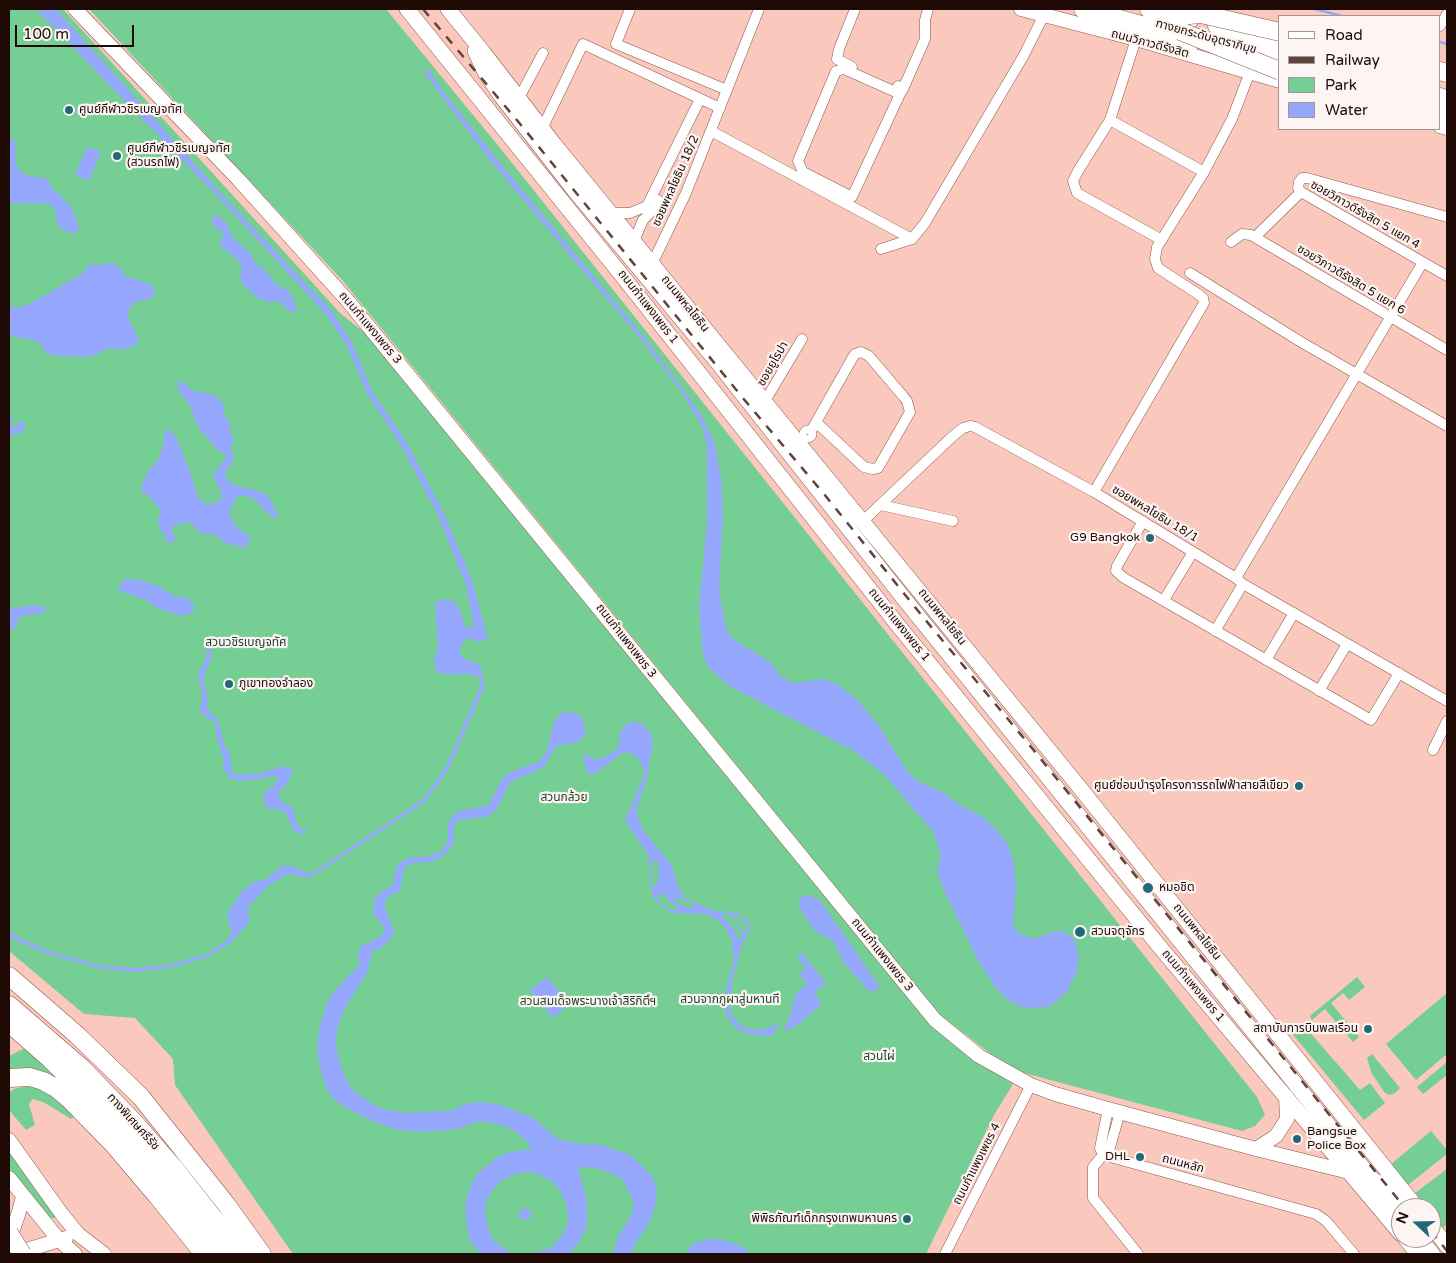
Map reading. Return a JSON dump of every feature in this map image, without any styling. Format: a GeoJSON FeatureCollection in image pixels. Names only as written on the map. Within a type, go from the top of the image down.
{"type":"FeatureCollection","features":[{"type":"Feature","properties":{"kind":"highway","name":"ถนนวิภาวดีรังสิต"},"geometry":{"type":"LineString","coordinates":[[1082,9],[1278,62]]}},
{"type":"Feature","properties":{"kind":"highway","name":"ทางยกระดับอุตราภิมุข"},"geometry":{"type":"LineString","coordinates":[[1104,9],[1278,41]]}},
{"type":"Feature","properties":{"kind":"highway","name":"ทางยกระดับอุตราภิมุข"},"geometry":{"type":"LineString","coordinates":[[1150,9],[1178,23],[1278,55]]}},
{"type":"Feature","properties":{"kind":"highway"},"geometry":{"type":"LineString","coordinates":[[1150,9],[1278,41]]}},
{"type":"Feature","properties":{"kind":"highway"},"geometry":{"type":"LineString","coordinates":[[1178,23],[1201,14],[1278,32]]}},
{"type":"Feature","properties":{"kind":"highway"},"geometry":{"type":"LineString","coordinates":[[1178,23],[1278,70]]}},
{"type":"Feature","properties":{"kind":"highway"},"geometry":{"type":"LineString","coordinates":[[9,976],[77,1035],[141,1097],[226,1204],[262,1254]]}},
{"type":"Feature","properties":{"kind":"highway"},"geometry":{"type":"LineString","coordinates":[[9,988],[82,1068]]}},
{"type":"Feature","properties":{"kind":"highway","name":"ทางพิเศษศรีรัช"},"geometry":{"type":"LineString","coordinates":[[9,1004],[82,1068],[174,1169],[242,1254]]}},
{"type":"Feature","properties":{"kind":"highway","name":"ทางพิเศษศรีรัช"},"geometry":{"type":"LineString","coordinates":[[9,1023],[50,1059],[106,1115],[148,1161],[221,1254]]}},
{"type":"Feature","properties":{"kind":"highway"},"geometry":{"type":"LineString","coordinates":[[13,1080],[30,1077],[43,1081],[56,1088],[68,1098],[124,1157],[204,1254]]}},
{"type":"Feature","properties":{"kind":"highway"},"geometry":{"type":"LineString","coordinates":[[9,1233],[22,1254]]}},
{"type":"Feature","properties":{"kind":"main road","name":"ถนนกำแพงเพชร 1"},"geometry":{"type":"LineString","coordinates":[[407,9],[618,270],[914,644],[1159,946],[1391,1222]]}},
{"type":"Feature","properties":{"kind":"main road","name":"ถนนพหลโยธิน"},"geometry":{"type":"LineString","coordinates":[[448,9],[542,129],[765,401],[808,433],[864,521],[1410,1198]]}},
{"type":"Feature","properties":{"kind":"main road","name":"ถนนพหลโยธิน"},"geometry":{"type":"LineString","coordinates":[[464,28],[483,67],[501,96],[574,190],[691,331],[1372,1179]]}},
{"type":"Feature","properties":{"kind":"main road"},"geometry":{"type":"LineString","coordinates":[[691,331],[722,348]]}},
{"type":"Feature","properties":{"kind":"main road"},"geometry":{"type":"LineString","coordinates":[[1076,783],[1085,822]]}},
{"type":"Feature","properties":{"kind":"main road"},"geometry":{"type":"LineString","coordinates":[[1372,1179],[1403,1198]]}},
{"type":"Feature","properties":{"kind":"street","name":"ถนนกำแพงเพชร 3"},"geometry":{"type":"LineString","coordinates":[[75,9],[239,180],[347,300],[935,1020],[979,1056],[1030,1085],[1114,1111],[1349,1172]]}},
{"type":"Feature","properties":{"kind":"street"},"geometry":{"type":"LineString","coordinates":[[630,9],[616,44],[727,90]]}},
{"type":"Feature","properties":{"kind":"street","name":"ซอยพหลโยธิน 18/2"},"geometry":{"type":"LineString","coordinates":[[652,264],[686,193],[759,9]]}},
{"type":"Feature","properties":{"kind":"street"},"geometry":{"type":"LineString","coordinates":[[855,9],[839,49],[837,60],[902,91]]}},
{"type":"Feature","properties":{"kind":"street"},"geometry":{"type":"LineString","coordinates":[[902,91],[844,69],[836,71],[798,161],[803,172],[852,197],[902,91],[925,40],[925,20],[928,9]]}},
{"type":"Feature","properties":{"kind":"street","name":"ถนนวิภาวดีรังสิต"},"geometry":{"type":"LineString","coordinates":[[1020,9],[1135,43],[1278,80]]}},
{"type":"Feature","properties":{"kind":"street"},"geometry":{"type":"LineString","coordinates":[[1208,9],[1278,25]]}},
{"type":"Feature","properties":{"kind":"street"},"geometry":{"type":"LineString","coordinates":[[881,249],[916,236],[1024,55],[1044,15]]}},
{"type":"Feature","properties":{"kind":"street"},"geometry":{"type":"LineString","coordinates":[[1135,43],[1110,120],[1073,181],[1077,193],[1162,240]]}},
{"type":"Feature","properties":{"kind":"street"},"geometry":{"type":"LineString","coordinates":[[542,129],[583,44],[720,108]]}},
{"type":"Feature","properties":{"kind":"street"},"geometry":{"type":"LineString","coordinates":[[519,98],[543,53]]}},
{"type":"Feature","properties":{"kind":"street"},"geometry":{"type":"LineString","coordinates":[[1094,492],[1204,303],[1203,298],[1198,294],[1158,268],[1155,259],[1157,247],[1204,172],[1232,119],[1250,72]]}},
{"type":"Feature","properties":{"kind":"street"},"geometry":{"type":"LineString","coordinates":[[634,241],[640,216],[702,100]]}},
{"type":"Feature","properties":{"kind":"street"},"geometry":{"type":"LineString","coordinates":[[1110,120],[1204,172]]}},
{"type":"Feature","properties":{"kind":"street"},"geometry":{"type":"LineString","coordinates":[[711,131],[912,239]]}},
{"type":"Feature","properties":{"kind":"street"},"geometry":{"type":"LineString","coordinates":[[1301,192],[1298,188],[1299,182],[1302,178],[1308,178],[1447,217]]}},
{"type":"Feature","properties":{"kind":"street","name":"ซอยวิภาวดีรังสิต 5 แยก 4"},"geometry":{"type":"LineString","coordinates":[[1255,237],[1301,192],[1447,276]]}},
{"type":"Feature","properties":{"kind":"street"},"geometry":{"type":"LineString","coordinates":[[610,213],[640,216]]}},
{"type":"Feature","properties":{"kind":"street","name":"ซอยวิภาวดีรังสิต 5 แยก 6"},"geometry":{"type":"LineString","coordinates":[[1231,242],[1242,234],[1255,237],[1447,350]]}},
{"type":"Feature","properties":{"kind":"street"},"geometry":{"type":"LineString","coordinates":[[1215,631],[1239,581],[1423,262]]}},
{"type":"Feature","properties":{"kind":"street"},"geometry":{"type":"LineString","coordinates":[[1190,273],[1280,329],[1447,426]]}},
{"type":"Feature","properties":{"kind":"street","name":"ซอยยูโรปา"},"geometry":{"type":"LineString","coordinates":[[765,401],[802,339]]}},
{"type":"Feature","properties":{"kind":"street"},"geometry":{"type":"LineString","coordinates":[[861,352],[870,356],[903,396],[907,401],[910,412],[878,468],[864,467],[808,433],[852,357],[861,352]]}},
{"type":"Feature","properties":{"kind":"street","name":"ซอยพหลโยธิน 18/1"},"geometry":{"type":"LineString","coordinates":[[864,521],[953,436],[963,428],[970,426],[984,431],[1094,492],[1239,581],[1447,701]]}},
{"type":"Feature","properties":{"kind":"street"},"geometry":{"type":"LineString","coordinates":[[881,505],[953,521]]}},
{"type":"Feature","properties":{"kind":"street"},"geometry":{"type":"LineString","coordinates":[[1143,521],[1118,566],[1116,572],[1124,578],[1371,720],[1399,672]]}},
{"type":"Feature","properties":{"kind":"street"},"geometry":{"type":"LineString","coordinates":[[1164,600],[1193,552]]}},
{"type":"Feature","properties":{"kind":"street"},"geometry":{"type":"LineString","coordinates":[[1266,660],[1294,613]]}},
{"type":"Feature","properties":{"kind":"street"},"geometry":{"type":"LineString","coordinates":[[1319,690],[1347,644]]}},
{"type":"Feature","properties":{"kind":"street"},"geometry":{"type":"LineString","coordinates":[[1432,750],[1447,721]]}},
{"type":"Feature","properties":{"kind":"street","name":"ถนนกำแพงเพชร 4"},"geometry":{"type":"LineString","coordinates":[[945,1254],[1030,1085]]}},
{"type":"Feature","properties":{"kind":"street"},"geometry":{"type":"LineString","coordinates":[[1256,1149],[1276,1136],[1287,1119],[1286,1096]]}},
{"type":"Feature","properties":{"kind":"street"},"geometry":{"type":"LineString","coordinates":[[1114,1111],[1109,1151],[1093,1167],[1092,1198],[1138,1254]]}},
{"type":"Feature","properties":{"kind":"street"},"geometry":{"type":"LineString","coordinates":[[9,1140],[78,1234],[104,1254]]}},
{"type":"Feature","properties":{"kind":"street","name":"ถนนหลัก"},"geometry":{"type":"LineString","coordinates":[[1103,1155],[1316,1214],[1326,1221],[1354,1254]]}},
{"type":"Feature","properties":{"kind":"street"},"geometry":{"type":"LineString","coordinates":[[9,1178],[22,1197],[59,1240],[75,1254]]}},
{"type":"Feature","properties":{"kind":"street"},"geometry":{"type":"LineString","coordinates":[[1372,1179],[1391,1203]]}},
{"type":"Feature","properties":{"kind":"street"},"geometry":{"type":"LineString","coordinates":[[9,1241],[22,1197]]}},
{"type":"Feature","properties":{"kind":"street"},"geometry":{"type":"LineString","coordinates":[[13,1254],[78,1234]]}},
{"type":"Feature","properties":{"kind":"green space"},"geometry":{"type":"Polygon","coordinates":[[[9,9],[63,9],[340,313],[371,338],[930,1021],[984,1065],[1013,1084],[994,1115],[926,1254],[293,1254],[175,1085],[173,1059],[135,1018],[84,1014],[9,951],[9,9]]]}},
{"type":"Feature","properties":{"kind":"green space","name":"สวนจตุจักร"},"geometry":{"type":"Polygon","coordinates":[[[89,9],[386,9],[496,143],[1257,1097],[1265,1115],[1255,1126],[1242,1131],[1024,1073],[991,1054],[939,1014],[343,281],[89,9]]]}},
{"type":"Feature","properties":{"kind":"green space"},"geometry":{"type":"Polygon","coordinates":[[[1357,977],[1365,987],[1349,1000],[1343,993],[1331,1003],[1359,1037],[1353,1042],[1325,1009],[1312,1020],[1310,1016],[1357,977]]]}},
{"type":"Feature","properties":{"kind":"green space"},"geometry":{"type":"Polygon","coordinates":[[[1447,993],[1447,1054],[1416,1080],[1386,1044],[1447,993]]]}},
{"type":"Feature","properties":{"kind":"green space"},"geometry":{"type":"Polygon","coordinates":[[[1299,1024],[1304,1030],[1306,1028],[1360,1090],[1370,1083],[1385,1103],[1364,1120],[1290,1031],[1299,1024]]]}},
{"type":"Feature","properties":{"kind":"green space"},"geometry":{"type":"Polygon","coordinates":[[[27,1047],[65,1082],[9,1073],[9,1056],[27,1047]]]}},
{"type":"Feature","properties":{"kind":"green space"},"geometry":{"type":"Polygon","coordinates":[[[1372,1054],[1400,1088],[1395,1093],[1389,1095],[1384,1092],[1371,1072],[1367,1058],[1372,1054]]]}},
{"type":"Feature","properties":{"kind":"green space"},"geometry":{"type":"Polygon","coordinates":[[[1447,1062],[1447,1075],[1423,1094],[1417,1087],[1447,1062]]]}},
{"type":"Feature","properties":{"kind":"green space"},"geometry":{"type":"Polygon","coordinates":[[[31,1085],[50,1091],[76,1114],[71,1119],[45,1103],[33,1099],[29,1104],[35,1125],[26,1130],[9,1110],[9,1093],[14,1089],[31,1085]]]}},
{"type":"Feature","properties":{"kind":"green space"},"geometry":{"type":"Polygon","coordinates":[[[1431,1131],[1446,1149],[1447,1154],[1408,1185],[1391,1164],[1431,1131]]]}},
{"type":"Feature","properties":{"kind":"green space"},"geometry":{"type":"Polygon","coordinates":[[[9,1149],[58,1216],[56,1218],[51,1218],[9,1169],[9,1149]]]}},
{"type":"Feature","properties":{"kind":"green space"},"geometry":{"type":"Polygon","coordinates":[[[1447,1169],[1447,1224],[1443,1228],[1441,1226],[1441,1198],[1419,1198],[1415,1193],[1447,1169]]]}},
{"type":"Feature","properties":{"kind":"water"},"geometry":{"type":"Polygon","coordinates":[[[36,9],[56,9],[227,200],[331,310],[351,341],[373,393],[408,445],[443,511],[473,583],[488,639],[478,642],[473,639],[466,639],[460,647],[460,654],[465,659],[480,665],[485,686],[448,770],[425,802],[310,878],[288,874],[265,888],[250,904],[248,911],[250,921],[230,943],[208,957],[169,968],[133,972],[100,968],[50,955],[15,940],[9,936],[9,931],[51,952],[100,965],[133,968],[168,965],[207,954],[227,940],[232,932],[227,913],[241,892],[255,881],[265,880],[282,866],[290,866],[311,874],[423,799],[445,768],[481,685],[479,677],[469,674],[441,674],[436,671],[434,661],[438,648],[435,605],[437,601],[448,599],[454,602],[462,614],[464,625],[469,628],[474,626],[466,585],[437,513],[402,447],[368,395],[346,344],[326,314],[221,200],[36,9]]]}},
{"type":"Feature","properties":{"kind":"water"},"geometry":{"type":"Polygon","coordinates":[[[429,70],[440,87],[495,157],[648,342],[699,411],[715,444],[721,478],[723,513],[719,592],[727,631],[734,640],[769,661],[780,676],[793,683],[825,679],[838,685],[858,700],[879,726],[907,771],[919,782],[942,792],[965,808],[980,815],[993,826],[1008,844],[1014,863],[1016,886],[1013,923],[1018,933],[1034,939],[1055,931],[1064,931],[1074,939],[1079,955],[1077,971],[1067,992],[1049,1007],[1024,1008],[1009,1001],[996,988],[979,962],[946,895],[937,872],[941,854],[933,832],[885,775],[854,751],[731,687],[708,667],[703,654],[699,607],[707,524],[707,446],[702,426],[681,391],[645,344],[489,159],[423,71],[429,70]]]}},
{"type":"Feature","properties":{"kind":"water"},"geometry":{"type":"Polygon","coordinates":[[[9,135],[15,141],[16,166],[21,172],[29,176],[47,179],[52,188],[71,206],[79,227],[76,234],[62,230],[56,221],[55,208],[48,204],[11,204],[9,202],[9,135]]]}},
{"type":"Feature","properties":{"kind":"water"},"geometry":{"type":"Polygon","coordinates":[[[87,147],[101,152],[89,181],[75,175],[87,147]]]}},
{"type":"Feature","properties":{"kind":"water"},"geometry":{"type":"Polygon","coordinates":[[[217,215],[227,224],[232,237],[251,254],[255,263],[265,270],[277,285],[288,290],[297,312],[292,312],[277,301],[269,302],[256,297],[241,282],[241,265],[236,258],[219,245],[224,234],[214,226],[211,219],[217,215]]]}},
{"type":"Feature","properties":{"kind":"water"},"geometry":{"type":"Polygon","coordinates":[[[111,262],[118,266],[126,276],[150,284],[156,292],[150,299],[134,303],[128,311],[129,320],[139,339],[136,345],[125,349],[104,349],[98,354],[87,357],[58,356],[45,353],[42,345],[33,340],[14,337],[9,332],[9,306],[20,307],[33,302],[83,273],[89,264],[103,265],[111,262]]]}},
{"type":"Feature","properties":{"kind":"water"},"geometry":{"type":"Polygon","coordinates":[[[180,380],[191,389],[210,393],[223,404],[225,416],[229,421],[231,434],[234,438],[231,448],[234,458],[226,470],[225,476],[230,482],[240,487],[265,493],[271,500],[278,517],[273,518],[254,499],[243,495],[237,497],[229,512],[233,523],[250,536],[249,543],[244,548],[223,542],[218,536],[199,532],[190,522],[175,525],[172,533],[176,538],[173,543],[168,542],[159,527],[158,519],[161,512],[159,508],[148,495],[143,493],[141,487],[149,469],[157,462],[163,447],[165,430],[170,430],[176,438],[199,499],[208,505],[221,500],[221,490],[215,480],[214,473],[227,457],[217,449],[198,427],[190,406],[179,391],[177,384],[180,380]]]}},
{"type":"Feature","properties":{"kind":"water"},"geometry":{"type":"Polygon","coordinates":[[[10,418],[13,419],[11,424],[15,428],[18,421],[24,422],[25,427],[21,433],[9,436],[10,418]]]}},
{"type":"Feature","properties":{"kind":"water"},"geometry":{"type":"Polygon","coordinates":[[[125,579],[141,580],[177,597],[187,598],[193,603],[195,608],[189,614],[182,616],[159,609],[146,600],[120,591],[119,586],[125,579]]]}},
{"type":"Feature","properties":{"kind":"water"},"geometry":{"type":"Polygon","coordinates":[[[35,605],[46,607],[46,611],[21,616],[17,626],[9,632],[9,609],[35,605]]]}},
{"type":"Feature","properties":{"kind":"water"},"geometry":{"type":"Polygon","coordinates":[[[208,647],[211,649],[211,659],[203,678],[208,699],[207,709],[218,720],[224,743],[230,756],[232,773],[240,775],[263,773],[282,766],[293,770],[287,784],[278,793],[280,800],[294,809],[295,820],[301,830],[307,829],[304,835],[294,831],[286,813],[277,809],[269,809],[264,802],[263,796],[268,789],[275,785],[278,776],[241,781],[231,779],[223,768],[224,760],[216,735],[214,721],[203,715],[200,710],[203,696],[198,678],[208,647]]]}},
{"type":"Feature","properties":{"kind":"water"},"geometry":{"type":"Polygon","coordinates":[[[561,712],[575,713],[582,718],[586,733],[582,738],[577,742],[556,746],[544,767],[511,782],[497,808],[491,814],[486,817],[458,820],[453,828],[454,843],[442,857],[431,862],[411,863],[404,869],[400,891],[387,897],[385,904],[394,931],[392,937],[381,948],[376,949],[372,953],[367,973],[345,1008],[338,1026],[335,1042],[343,1073],[351,1089],[375,1106],[404,1113],[450,1111],[468,1103],[483,1102],[504,1106],[535,1119],[556,1138],[584,1145],[598,1144],[630,1155],[653,1177],[657,1194],[654,1210],[631,1254],[613,1254],[618,1237],[633,1212],[634,1202],[622,1179],[594,1167],[578,1168],[587,1201],[586,1228],[581,1239],[570,1254],[528,1254],[551,1248],[562,1236],[568,1223],[568,1215],[560,1190],[550,1180],[536,1173],[521,1172],[498,1183],[489,1195],[485,1208],[487,1225],[493,1240],[509,1252],[520,1254],[481,1254],[470,1241],[466,1222],[465,1205],[476,1175],[498,1157],[510,1152],[532,1149],[522,1136],[507,1127],[492,1123],[478,1121],[459,1129],[420,1132],[395,1129],[377,1123],[343,1106],[329,1095],[324,1080],[317,1047],[319,1032],[330,996],[360,964],[358,954],[361,946],[380,937],[384,932],[384,927],[374,915],[374,902],[376,896],[393,885],[396,868],[410,857],[427,857],[442,851],[447,843],[448,823],[454,814],[462,810],[488,806],[504,777],[510,772],[538,762],[548,748],[553,725],[561,712]]]}},
{"type":"Feature","properties":{"kind":"water"},"geometry":{"type":"Polygon","coordinates":[[[628,723],[643,723],[653,741],[647,778],[636,810],[643,830],[671,864],[677,884],[685,898],[716,912],[723,911],[739,914],[748,920],[749,931],[741,948],[732,982],[729,1007],[731,1014],[740,1025],[750,1029],[761,1030],[780,1024],[772,1036],[752,1035],[743,1032],[736,1028],[727,1016],[725,995],[734,960],[732,941],[725,927],[715,918],[705,914],[671,913],[657,903],[652,895],[648,855],[625,820],[644,776],[644,770],[638,758],[624,752],[593,775],[588,774],[583,757],[585,754],[594,759],[599,759],[612,753],[618,748],[620,733],[628,723]],[[654,860],[651,863],[652,882],[655,888],[659,875],[658,862],[654,860]],[[660,893],[657,899],[671,910],[679,910],[663,893],[660,893]],[[677,897],[675,899],[678,903],[688,908],[693,908],[692,903],[677,897]],[[723,913],[721,915],[741,941],[743,937],[734,919],[730,915],[723,913]],[[738,916],[734,917],[744,934],[748,926],[746,922],[738,916]]]}},
{"type":"Feature","properties":{"kind":"water"},"geometry":{"type":"Polygon","coordinates":[[[807,895],[819,899],[880,987],[871,993],[843,962],[834,942],[815,931],[799,907],[800,898],[807,895]]]}},
{"type":"Feature","properties":{"kind":"water"},"geometry":{"type":"Polygon","coordinates":[[[802,953],[826,983],[814,993],[822,1003],[798,1025],[783,1032],[790,1016],[796,993],[807,984],[799,974],[806,968],[797,957],[802,953]]]}},
{"type":"Feature","properties":{"kind":"water"},"geometry":{"type":"Polygon","coordinates":[[[547,977],[569,1004],[553,1018],[530,990],[547,977]]]}},
{"type":"Feature","properties":{"kind":"water"},"geometry":{"type":"Polygon","coordinates":[[[523,1208],[527,1208],[531,1214],[527,1220],[523,1220],[519,1216],[519,1212],[523,1208]]]}},
{"type":"Feature","properties":{"kind":"water"},"geometry":{"type":"Polygon","coordinates":[[[709,1239],[725,1240],[745,1248],[749,1254],[686,1254],[692,1244],[709,1239]]]}},
{"type":"Feature","properties":{"kind":"waterway"},"geometry":{"type":"LineString","coordinates":[[1315,9],[1338,15]]}},
{"type":"Feature","properties":{"kind":"waterway"},"geometry":{"type":"LineString","coordinates":[[1441,42],[1447,44]]}},
{"type":"Feature","properties":{"kind":"railway"},"geometry":{"type":"LineString","coordinates":[[423,9],[521,125],[742,397],[824,494],[1397,1198]]}},
{"type":"Feature","properties":{"kind":"railway"},"geometry":{"type":"LineString","coordinates":[[1441,1244],[1447,1251]]}},
{"type":"Feature","properties":{"kind":"place","name":"ศูนย์กีฬาวชิรเบญจทัศ"},"geometry":{"type":"Point","coordinates":[69,110]}},
{"type":"Feature","properties":{"kind":"place","name":"ศูนย์กีฬาวชิรเบญจทัศ (สวนรถไฟ)"},"geometry":{"type":"Point","coordinates":[117,156]}},
{"type":"Feature","properties":{"kind":"place","name":"G9 Bangkok"},"geometry":{"type":"Point","coordinates":[1150,538]}},
{"type":"Feature","properties":{"kind":"place","name":"ภูเขาทองจำลอง"},"geometry":{"type":"Point","coordinates":[229,684]}},
{"type":"Feature","properties":{"kind":"place","name":"ศูนย์ซ่อมบำรุงโครงการรถไฟฟ้าสายสีเขียว"},"geometry":{"type":"Point","coordinates":[1299,786]}},
{"type":"Feature","properties":{"kind":"place","name":"หมอชิต"},"geometry":{"type":"Point","coordinates":[1148,888]}},
{"type":"Feature","properties":{"kind":"place","name":"สวนจตุจักร"},"geometry":{"type":"Point","coordinates":[1080,932]}},
{"type":"Feature","properties":{"kind":"place","name":"สถาบันการบินพลเรือน"},"geometry":{"type":"Point","coordinates":[1368,1029]}},
{"type":"Feature","properties":{"kind":"place","name":"Bangsue Police Box"},"geometry":{"type":"Point","coordinates":[1297,1139]}},
{"type":"Feature","properties":{"kind":"place","name":"DHL"},"geometry":{"type":"Point","coordinates":[1140,1157]}},
{"type":"Feature","properties":{"kind":"place","name":"พิพิธภัณฑ์เด็กกรุงเทพมหานคร"},"geometry":{"type":"Point","coordinates":[907,1219]}},
{"type":"Feature","properties":{"kind":"park label","name":"สวนวชิรเบญจทัศ"},"geometry":{"type":"Point","coordinates":[246,643]}},
{"type":"Feature","properties":{"kind":"park label","name":"สวนกล้วย"},"geometry":{"type":"Point","coordinates":[564,798]}},
{"type":"Feature","properties":{"kind":"park label","name":"สวนจากภูผาสู่มหานที"},"geometry":{"type":"Point","coordinates":[730,1000]}},
{"type":"Feature","properties":{"kind":"park label","name":"สวนสมเด็จพระนางเจ้าสิริกิติ์ฯ"},"geometry":{"type":"Point","coordinates":[588,1002]}},
{"type":"Feature","properties":{"kind":"park label","name":"สวนไผ่"},"geometry":{"type":"Point","coordinates":[879,1057]}}]}
